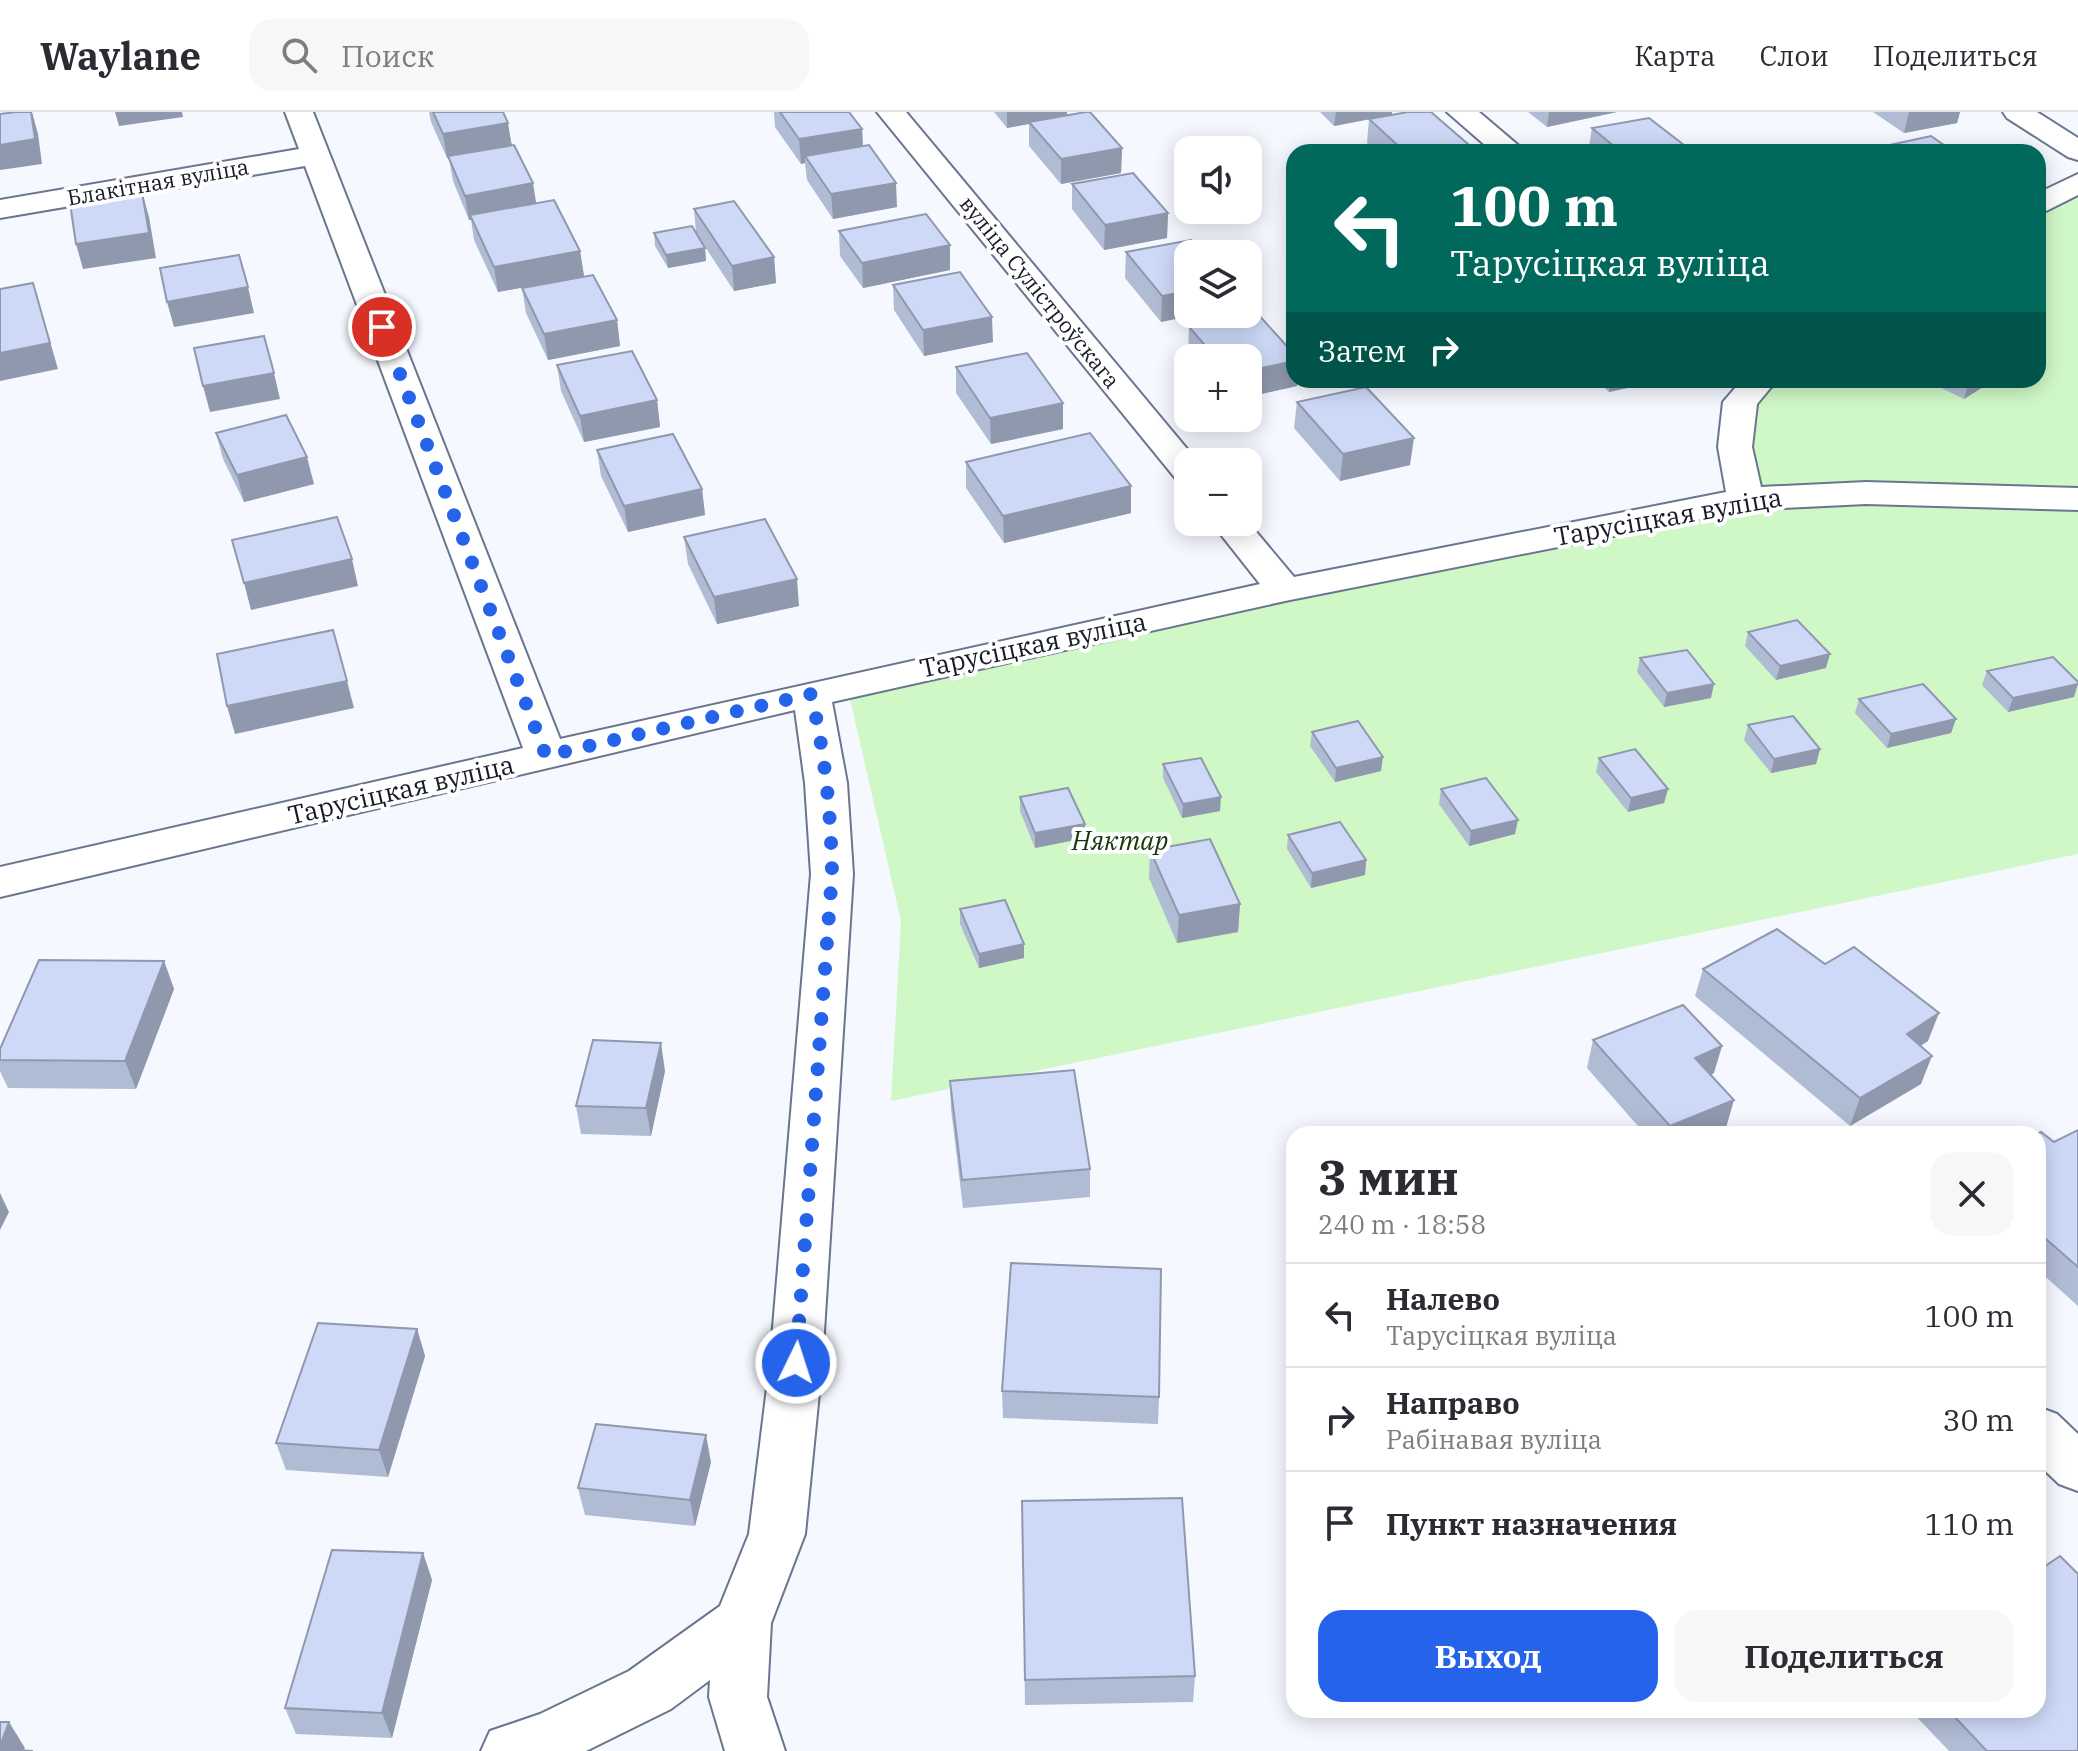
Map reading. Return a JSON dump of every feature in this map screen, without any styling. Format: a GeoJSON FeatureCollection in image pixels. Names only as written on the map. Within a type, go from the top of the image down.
{"type":"FeatureCollection","features":[{"type":"Feature","properties":{"kind":"street"},"geometry":{"type":"LineString","coordinates":[[299,112],[546,756]]}},
{"type":"Feature","properties":{"kind":"street","name":"вуліца Сулістроўскага"},"geometry":{"type":"LineString","coordinates":[[891,112],[1174,455]]}},
{"type":"Feature","properties":{"kind":"street"},"geometry":{"type":"LineString","coordinates":[[1461,112],[1501,144]]}},
{"type":"Feature","properties":{"kind":"street"},"geometry":{"type":"LineString","coordinates":[[2017,112],[2078,151]]}},
{"type":"Feature","properties":{"kind":"street","name":"Блакітная вуліца"},"geometry":{"type":"LineString","coordinates":[[0,209],[316,155]]}},
{"type":"Feature","properties":{"kind":"street"},"geometry":{"type":"LineString","coordinates":[[2046,201],[2078,183]]}},
{"type":"Feature","properties":{"kind":"street"},"geometry":{"type":"LineString","coordinates":[[1745,499],[1735,447],[1740,402],[1753,388]]}},
{"type":"Feature","properties":{"kind":"street","name":"Тарусіцкая вуліца"},"geometry":{"type":"LineString","coordinates":[[0,882],[811,694],[1285,590],[1745,499],[1866,493],[2078,499]]}},
{"type":"Feature","properties":{"kind":"street"},"geometry":{"type":"LineString","coordinates":[[1241,536],[1285,590]]}},
{"type":"Feature","properties":{"kind":"street"},"geometry":{"type":"LineString","coordinates":[[755,1751],[738,1697],[742,1623],[777,1534],[799,1332],[832,874],[830,806],[811,694]]}},
{"type":"Feature","properties":{"kind":"street"},"geometry":{"type":"LineString","coordinates":[[2046,1438],[2078,1468]]}},
{"type":"Feature","properties":{"kind":"street"},"geometry":{"type":"LineString","coordinates":[[511,1751],[552,1738],[650,1690],[742,1623]]}},
{"type":"Feature","properties":{"kind":"green space","name":"Няктар"},"geometry":{"type":"Polygon","coordinates":[[[2078,183],[2078,854],[891,1101],[901,921],[847,686],[1745,499],[1759,388],[2046,388],[2046,201],[2078,183]]]}},
{"type":"Feature","properties":{"kind":"building"},"geometry":{"type":"Polygon","coordinates":[[[31,112],[35,139],[0,145],[0,114],[31,112]]]}},
{"type":"Feature","properties":{"kind":"building"},"geometry":{"type":"Polygon","coordinates":[[[433,112],[503,112],[508,123],[443,134],[433,112]]]}},
{"type":"Feature","properties":{"kind":"building"},"geometry":{"type":"Polygon","coordinates":[[[780,112],[849,112],[862,129],[799,139],[780,112]]]}},
{"type":"Feature","properties":{"kind":"building"},"geometry":{"type":"Polygon","coordinates":[[[1090,112],[1122,148],[1061,159],[1029,122],[1090,112]]]}},
{"type":"Feature","properties":{"kind":"building"},"geometry":{"type":"Polygon","coordinates":[[[1408,112],[1431,112],[1468,144],[1396,144],[1369,119],[1408,112]]]}},
{"type":"Feature","properties":{"kind":"building"},"geometry":{"type":"Polygon","coordinates":[[[1649,118],[1683,144],[1611,144],[1592,128],[1649,118]]]}},
{"type":"Feature","properties":{"kind":"building"},"geometry":{"type":"Polygon","coordinates":[[[1931,136],[1942,144],[1894,144],[1931,136]]]}},
{"type":"Feature","properties":{"kind":"building"},"geometry":{"type":"Polygon","coordinates":[[[514,145],[533,183],[465,196],[448,156],[514,145]]]}},
{"type":"Feature","properties":{"kind":"building"},"geometry":{"type":"Polygon","coordinates":[[[869,145],[896,183],[831,194],[805,156],[869,145]]]}},
{"type":"Feature","properties":{"kind":"building"},"geometry":{"type":"Polygon","coordinates":[[[1133,173],[1168,213],[1105,225],[1072,184],[1133,173]]]}},
{"type":"Feature","properties":{"kind":"building"},"geometry":{"type":"Polygon","coordinates":[[[142,192],[149,233],[76,244],[70,203],[142,192]]]}},
{"type":"Feature","properties":{"kind":"building"},"geometry":{"type":"Polygon","coordinates":[[[554,200],[580,251],[494,267],[470,215],[554,200]]]}},
{"type":"Feature","properties":{"kind":"building"},"geometry":{"type":"Polygon","coordinates":[[[734,201],[774,257],[732,266],[694,209],[734,201]]]}},
{"type":"Feature","properties":{"kind":"building"},"geometry":{"type":"Polygon","coordinates":[[[926,214],[950,245],[862,263],[839,231],[926,214]]]}},
{"type":"Feature","properties":{"kind":"building"},"geometry":{"type":"Polygon","coordinates":[[[692,226],[705,248],[666,255],[654,233],[692,226]]]}},
{"type":"Feature","properties":{"kind":"building"},"geometry":{"type":"Polygon","coordinates":[[[1174,243],[1174,294],[1162,296],[1126,252],[1174,243]]]}},
{"type":"Feature","properties":{"kind":"building"},"geometry":{"type":"Polygon","coordinates":[[[239,255],[248,287],[167,302],[160,268],[239,255]]]}},
{"type":"Feature","properties":{"kind":"building"},"geometry":{"type":"Polygon","coordinates":[[[960,272],[992,317],[923,330],[893,285],[960,272]]]}},
{"type":"Feature","properties":{"kind":"building"},"geometry":{"type":"Polygon","coordinates":[[[593,275],[617,320],[544,334],[522,288],[593,275]]]}},
{"type":"Feature","properties":{"kind":"building"},"geometry":{"type":"Polygon","coordinates":[[[33,283],[50,343],[0,353],[0,289],[33,283]]]}},
{"type":"Feature","properties":{"kind":"building"},"geometry":{"type":"Polygon","coordinates":[[[1262,319],[1286,345],[1286,363],[1262,368],[1262,344],[1204,344],[1190,328],[1262,328],[1262,319]]]}},
{"type":"Feature","properties":{"kind":"building"},"geometry":{"type":"Polygon","coordinates":[[[264,336],[274,373],[203,386],[194,348],[264,336]]]}},
{"type":"Feature","properties":{"kind":"building"},"geometry":{"type":"Polygon","coordinates":[[[632,351],[657,400],[580,416],[557,365],[632,351]]]}},
{"type":"Feature","properties":{"kind":"building"},"geometry":{"type":"Polygon","coordinates":[[[1027,353],[1063,403],[990,418],[956,367],[1027,353]]]}},
{"type":"Feature","properties":{"kind":"building"},"geometry":{"type":"Polygon","coordinates":[[[1367,388],[1414,438],[1343,454],[1297,402],[1367,388]]]}},
{"type":"Feature","properties":{"kind":"building"},"geometry":{"type":"Polygon","coordinates":[[[286,415],[307,457],[237,475],[216,433],[286,415]]]}},
{"type":"Feature","properties":{"kind":"building"},"geometry":{"type":"Polygon","coordinates":[[[1090,433],[1131,486],[1003,516],[966,462],[1090,433]]]}},
{"type":"Feature","properties":{"kind":"building"},"geometry":{"type":"Polygon","coordinates":[[[673,434],[702,489],[624,506],[597,450],[673,434]]]}},
{"type":"Feature","properties":{"kind":"building"},"geometry":{"type":"Polygon","coordinates":[[[337,517],[352,559],[244,583],[232,540],[337,517]]]}},
{"type":"Feature","properties":{"kind":"building"},"geometry":{"type":"Polygon","coordinates":[[[765,519],[797,579],[714,597],[684,537],[765,519]]]}},
{"type":"Feature","properties":{"kind":"building"},"geometry":{"type":"Polygon","coordinates":[[[1797,620],[1830,654],[1780,666],[1748,632],[1797,620]]]}},
{"type":"Feature","properties":{"kind":"building"},"geometry":{"type":"Polygon","coordinates":[[[333,630],[347,681],[227,706],[217,654],[333,630]]]}},
{"type":"Feature","properties":{"kind":"building"},"geometry":{"type":"Polygon","coordinates":[[[1687,650],[1714,684],[1667,693],[1640,658],[1687,650]]]}},
{"type":"Feature","properties":{"kind":"building"},"geometry":{"type":"Polygon","coordinates":[[[2053,657],[2078,684],[2013,698],[1987,671],[2053,657]]]}},
{"type":"Feature","properties":{"kind":"building"},"geometry":{"type":"Polygon","coordinates":[[[1923,684],[1956,719],[1891,734],[1859,699],[1923,684]]]}},
{"type":"Feature","properties":{"kind":"building"},"geometry":{"type":"Polygon","coordinates":[[[1793,716],[1820,749],[1774,759],[1748,725],[1793,716]]]}},
{"type":"Feature","properties":{"kind":"building"},"geometry":{"type":"Polygon","coordinates":[[[1358,721],[1383,757],[1336,768],[1312,732],[1358,721]]]}},
{"type":"Feature","properties":{"kind":"building"},"geometry":{"type":"Polygon","coordinates":[[[1635,749],[1668,789],[1631,798],[1599,758],[1635,749]]]}},
{"type":"Feature","properties":{"kind":"building"},"geometry":{"type":"Polygon","coordinates":[[[1201,758],[1221,797],[1183,804],[1163,764],[1201,758]]]}},
{"type":"Feature","properties":{"kind":"building"},"geometry":{"type":"Polygon","coordinates":[[[1486,778],[1518,820],[1471,831],[1441,789],[1486,778]]]}},
{"type":"Feature","properties":{"kind":"building"},"geometry":{"type":"Polygon","coordinates":[[[1068,788],[1085,824],[1035,833],[1020,797],[1068,788]]]}},
{"type":"Feature","properties":{"kind":"building"},"geometry":{"type":"Polygon","coordinates":[[[1340,822],[1366,860],[1312,873],[1288,835],[1340,822]]]}},
{"type":"Feature","properties":{"kind":"building"},"geometry":{"type":"Polygon","coordinates":[[[1210,839],[1240,904],[1179,915],[1150,850],[1210,839]]]}},
{"type":"Feature","properties":{"kind":"building"},"geometry":{"type":"Polygon","coordinates":[[[1005,900],[1024,944],[979,954],[960,909],[1005,900]]]}},
{"type":"Feature","properties":{"kind":"building"},"geometry":{"type":"Polygon","coordinates":[[[1777,929],[1825,964],[1854,947],[1939,1013],[1907,1034],[1932,1056],[1860,1098],[1703,969],[1777,929]]]}},
{"type":"Feature","properties":{"kind":"building"},"geometry":{"type":"Polygon","coordinates":[[[39,960],[164,961],[125,1061],[0,1060],[0,1049],[39,960]]]}},
{"type":"Feature","properties":{"kind":"building"},"geometry":{"type":"Polygon","coordinates":[[[1683,1005],[1722,1046],[1695,1058],[1734,1100],[1670,1126],[1593,1040],[1683,1005]]]}},
{"type":"Feature","properties":{"kind":"building"},"geometry":{"type":"Polygon","coordinates":[[[593,1040],[661,1043],[646,1108],[576,1106],[593,1040]]]}},
{"type":"Feature","properties":{"kind":"building"},"geometry":{"type":"Polygon","coordinates":[[[1074,1070],[1090,1169],[962,1180],[950,1081],[1074,1070]]]}},
{"type":"Feature","properties":{"kind":"building"},"geometry":{"type":"Polygon","coordinates":[[[2078,1130],[2078,1267],[2046,1239],[2046,1136],[2054,1142],[2078,1130]]]}},
{"type":"Feature","properties":{"kind":"building"},"geometry":{"type":"Polygon","coordinates":[[[1011,1263],[1161,1269],[1159,1397],[1002,1391],[1011,1263]]]}},
{"type":"Feature","properties":{"kind":"building"},"geometry":{"type":"Polygon","coordinates":[[[318,1323],[417,1329],[379,1450],[276,1443],[318,1323]]]}},
{"type":"Feature","properties":{"kind":"building"},"geometry":{"type":"Polygon","coordinates":[[[596,1424],[706,1435],[690,1500],[578,1488],[596,1424]]]}},
{"type":"Feature","properties":{"kind":"building"},"geometry":{"type":"Polygon","coordinates":[[[1182,1498],[1195,1676],[1025,1680],[1022,1501],[1182,1498]]]}},
{"type":"Feature","properties":{"kind":"building"},"geometry":{"type":"Polygon","coordinates":[[[332,1550],[423,1553],[382,1713],[285,1708],[332,1550]]]}},
{"type":"Feature","properties":{"kind":"building"},"geometry":{"type":"Polygon","coordinates":[[[2060,1556],[2078,1574],[2078,1751],[1987,1751],[1956,1718],[2046,1718],[2046,1566],[2060,1556]]]}},
{"type":"Feature","properties":{"kind":"building"},"geometry":{"type":"Polygon","coordinates":[[[0,1722],[9,1722],[0,1746],[0,1722]]]}},
{"type":"Feature","properties":{"kind":"route"},"geometry":{"type":"LineString","coordinates":[[382,327],[546,756],[811,694],[830,806],[832,874],[796,1363]]}}]}
